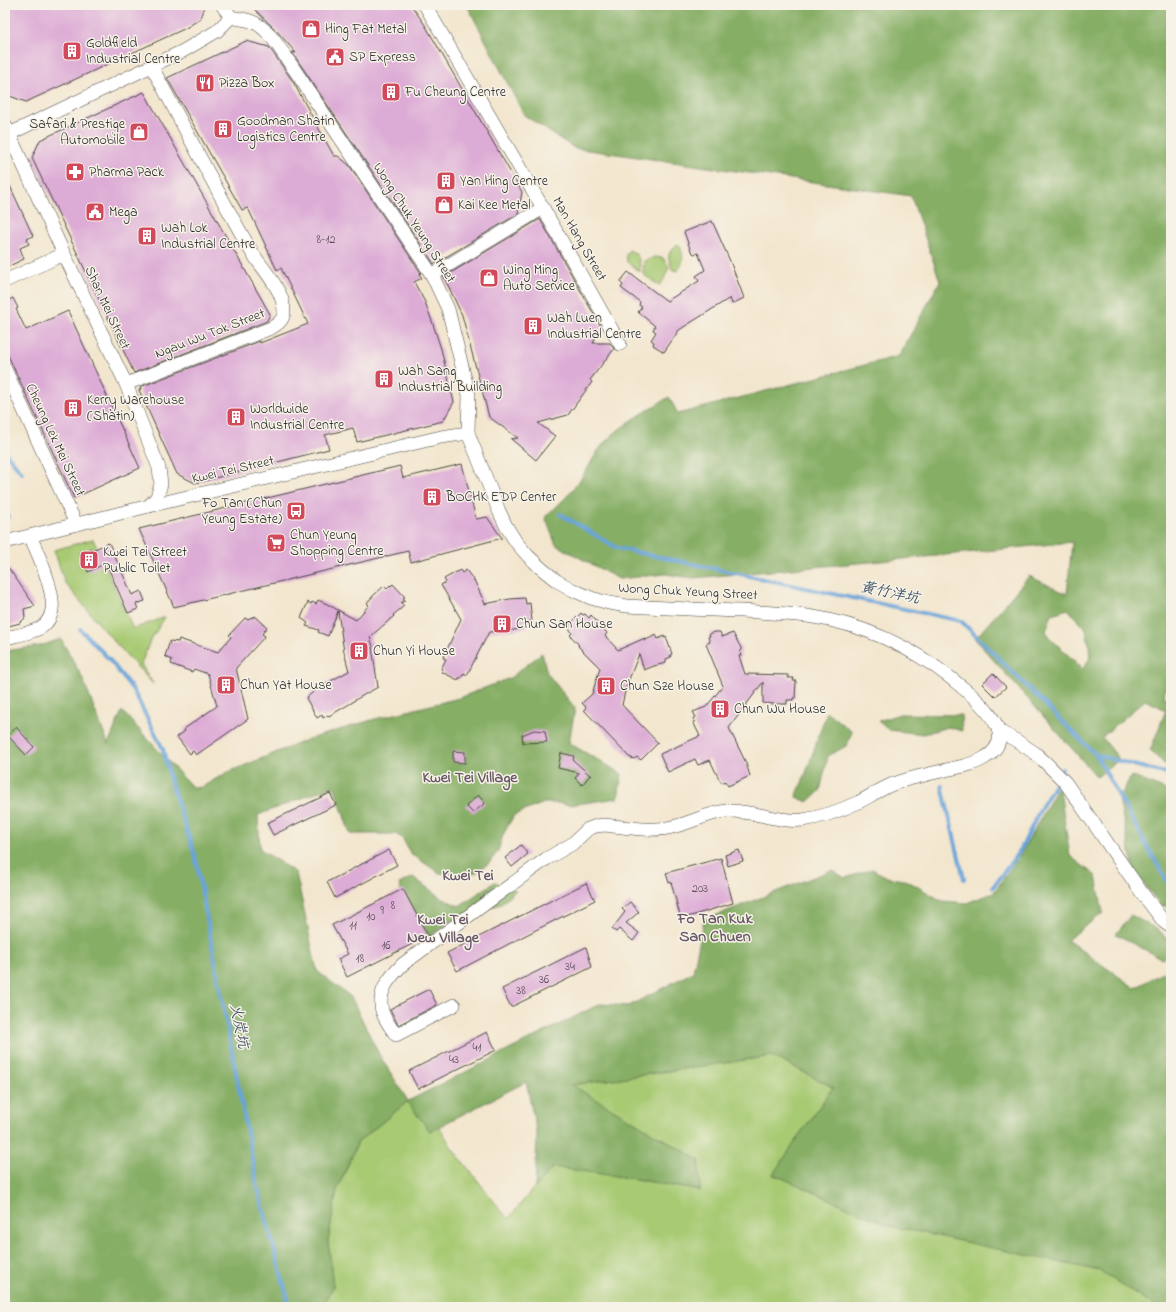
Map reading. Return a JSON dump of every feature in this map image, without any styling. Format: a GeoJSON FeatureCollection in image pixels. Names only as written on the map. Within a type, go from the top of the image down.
{"type":"FeatureCollection","features":[{"type":"Feature","properties":{"kind":"street"},"geometry":{"type":"LineString","coordinates":[[6,132],[152,67],[206,38],[217,31],[231,18],[222,5]]}},
{"type":"Feature","properties":{"kind":"street","name":"Man Hang Street"},"geometry":{"type":"LineString","coordinates":[[425,5],[620,344]]}},
{"type":"Feature","properties":{"kind":"street","name":"Wong Chuk Yeung Street"},"geometry":{"type":"LineString","coordinates":[[231,18],[253,22],[262,27],[270,37],[294,69],[432,275],[448,309],[469,395],[468,433],[506,526],[516,542],[542,569],[557,581],[573,590],[591,598],[609,603],[627,606],[781,613],[829,620],[853,626],[898,645],[938,668],[974,698],[990,714],[999,731]]}},
{"type":"Feature","properties":{"kind":"street","name":"Ngau Wu Tok Street"},"geometry":{"type":"LineString","coordinates":[[126,384],[271,328],[279,324],[284,314],[280,293],[251,251],[152,67]]}},
{"type":"Feature","properties":{"kind":"street","name":"Shan Mei Street"},"geometry":{"type":"LineString","coordinates":[[6,132],[126,384],[159,468],[161,484],[157,497],[149,506]]}},
{"type":"Feature","properties":{"kind":"street"},"geometry":{"type":"LineString","coordinates":[[432,275],[543,208]]}},
{"type":"Feature","properties":{"kind":"street"},"geometry":{"type":"LineString","coordinates":[[5,281],[64,254]]}},
{"type":"Feature","properties":{"kind":"street","name":"Cheung Lek Mei Street"},"geometry":{"type":"LineString","coordinates":[[5,369],[76,524]]}},
{"type":"Feature","properties":{"kind":"street","name":"Kwei Tei Street"},"geometry":{"type":"LineString","coordinates":[[5,542],[149,506],[441,437],[468,433]]}},
{"type":"Feature","properties":{"kind":"street"},"geometry":{"type":"LineString","coordinates":[[5,638],[42,627],[49,620],[52,610],[52,602],[46,576],[30,536]]}},
{"type":"Feature","properties":{"kind":"street"},"geometry":{"type":"LineString","coordinates":[[454,1005],[396,1036],[382,1011],[382,994],[384,986],[390,977],[402,964],[546,859],[572,844],[588,829],[604,824],[658,829],[674,827],[711,814],[725,811],[736,811],[795,820],[820,816],[847,807],[893,784],[919,776],[969,765],[986,757],[994,750],[999,741],[999,731],[1035,753],[1065,782],[1142,893],[1164,922],[1171,928]]}},
{"type":"Feature","properties":{"kind":"green space"},"geometry":{"type":"Polygon","coordinates":[[[467,5],[1171,5],[1171,664],[1168,666],[1164,697],[1171,699],[1171,768],[1169,768],[1150,751],[1166,710],[1145,700],[1102,737],[1119,759],[1097,777],[975,639],[1029,576],[1067,594],[1072,542],[693,578],[665,574],[619,579],[556,545],[545,517],[574,488],[604,443],[627,424],[669,397],[678,414],[899,356],[940,281],[911,196],[574,148],[524,115],[467,5]],[[1068,609],[1052,614],[1046,631],[1048,636],[1083,669],[1091,656],[1086,629],[1068,609]]]}},
{"type":"Feature","properties":{"kind":"green space"},"geometry":{"type":"Polygon","coordinates":[[[677,244],[680,246],[683,259],[680,268],[677,271],[672,269],[669,261],[669,255],[677,244]]]}},
{"type":"Feature","properties":{"kind":"green space"},"geometry":{"type":"Polygon","coordinates":[[[629,250],[637,256],[640,272],[627,262],[626,254],[629,250]]]}},
{"type":"Feature","properties":{"kind":"green space"},"geometry":{"type":"Polygon","coordinates":[[[654,257],[663,258],[669,267],[663,281],[659,286],[643,274],[644,261],[654,257]]]}},
{"type":"Feature","properties":{"kind":"green space"},"geometry":{"type":"Polygon","coordinates":[[[93,539],[133,629],[165,617],[150,641],[141,664],[153,684],[112,639],[65,583],[54,550],[93,539]]]}},
{"type":"Feature","properties":{"kind":"green space"},"geometry":{"type":"Polygon","coordinates":[[[61,639],[82,677],[108,744],[122,711],[193,788],[202,787],[226,773],[309,739],[375,719],[459,698],[510,678],[542,653],[547,673],[575,708],[569,743],[622,774],[618,798],[570,805],[544,803],[514,815],[503,835],[498,851],[489,863],[477,872],[459,875],[439,873],[410,853],[403,839],[396,834],[350,834],[334,786],[258,815],[260,849],[296,873],[317,971],[351,997],[380,1056],[408,1101],[600,1004],[629,1006],[693,972],[704,920],[832,870],[845,878],[872,869],[887,877],[908,881],[942,901],[967,903],[994,892],[1022,852],[1059,785],[1070,856],[1096,876],[1103,913],[1067,940],[1135,988],[1171,968],[1171,1307],[1157,1307],[1100,1271],[890,1226],[773,1174],[833,1087],[772,1056],[572,1085],[699,1160],[700,1191],[636,1179],[553,1167],[535,1188],[537,1134],[526,1082],[430,1131],[407,1102],[358,1142],[337,1190],[328,1241],[333,1287],[322,1307],[5,1307],[5,651],[40,646],[61,639]]]}},
{"type":"Feature","properties":{"kind":"green space"},"geometry":{"type":"Polygon","coordinates":[[[827,712],[852,732],[846,746],[828,756],[820,791],[808,802],[796,797],[827,712]]]}},
{"type":"Feature","properties":{"kind":"green space"},"geometry":{"type":"Polygon","coordinates":[[[900,714],[961,715],[962,731],[948,727],[923,734],[889,730],[878,721],[900,714]]]}},
{"type":"Feature","properties":{"kind":"green space"},"geometry":{"type":"Polygon","coordinates":[[[1131,776],[1171,792],[1171,824],[1167,841],[1171,871],[1171,906],[1161,906],[1134,871],[1119,799],[1131,776]]]}},
{"type":"Feature","properties":{"kind":"green space"},"geometry":{"type":"Polygon","coordinates":[[[413,877],[441,898],[459,906],[495,882],[516,890],[501,904],[454,920],[434,933],[426,941],[406,905],[399,884],[413,877]]]}},
{"type":"Feature","properties":{"kind":"green space"},"geometry":{"type":"Polygon","coordinates":[[[1131,915],[1160,931],[1171,944],[1171,953],[1162,959],[1116,934],[1131,915]]]}},
{"type":"Feature","properties":{"kind":"green space"},"geometry":{"type":"Polygon","coordinates":[[[772,1056],[833,1087],[773,1175],[1034,1256],[1101,1271],[1157,1307],[322,1307],[333,1287],[328,1241],[337,1190],[358,1142],[408,1101],[430,1131],[439,1126],[452,1148],[508,1219],[552,1166],[700,1191],[699,1160],[571,1085],[772,1056]]]}},
{"type":"Feature","properties":{"kind":"building","name":"Goldfield Industrial Centre"},"geometry":{"type":"Polygon","coordinates":[[[5,5],[204,5],[203,13],[200,19],[186,28],[26,102],[7,95],[5,91],[5,5]]]}},
{"type":"Feature","properties":{"kind":"building"},"geometry":{"type":"Polygon","coordinates":[[[250,5],[411,5],[425,25],[522,192],[518,214],[434,264],[292,52],[296,53],[276,30],[250,5]]]}},
{"type":"Feature","properties":{"kind":"building"},"geometry":{"type":"Polygon","coordinates":[[[246,41],[269,47],[292,80],[334,156],[338,156],[349,165],[421,273],[419,274],[422,278],[414,282],[425,302],[433,324],[441,349],[454,402],[443,421],[357,442],[353,428],[325,435],[329,449],[195,483],[177,474],[139,390],[141,389],[140,387],[308,324],[281,268],[277,270],[248,208],[242,210],[167,78],[246,41]]]}},
{"type":"Feature","properties":{"kind":"building","name":"Wah Lok Industrial Centre"},"geometry":{"type":"Polygon","coordinates":[[[144,92],[270,314],[267,321],[134,373],[32,158],[40,140],[144,92]]]}},
{"type":"Feature","properties":{"kind":"building"},"geometry":{"type":"Polygon","coordinates":[[[5,175],[33,236],[27,239],[29,244],[20,248],[24,259],[5,268],[5,175]]]}},
{"type":"Feature","properties":{"kind":"building","name":"Wah Luen Industrial Centre"},"geometry":{"type":"Polygon","coordinates":[[[540,219],[601,327],[593,343],[610,343],[614,349],[590,380],[592,382],[568,415],[538,423],[555,436],[536,460],[511,439],[518,438],[489,417],[462,315],[444,277],[540,219]]]}},
{"type":"Feature","properties":{"kind":"building"},"geometry":{"type":"Polygon","coordinates":[[[712,221],[730,261],[744,298],[732,304],[730,298],[679,330],[664,352],[653,345],[654,342],[651,340],[656,332],[653,330],[655,326],[638,312],[642,307],[639,305],[640,302],[621,288],[623,285],[620,282],[628,272],[667,301],[699,281],[696,276],[705,270],[698,253],[694,254],[691,251],[684,232],[712,221]]]}},
{"type":"Feature","properties":{"kind":"building","name":"Kerry Warehouse (Shatin)"},"geometry":{"type":"Polygon","coordinates":[[[13,298],[18,308],[16,309],[26,330],[68,311],[140,468],[74,498],[5,349],[5,302],[13,298]]]}},
{"type":"Feature","properties":{"kind":"building","name":"Chun Yeung Shopping Centre"},"geometry":{"type":"Polygon","coordinates":[[[462,464],[476,519],[487,517],[502,538],[411,562],[408,551],[174,607],[139,529],[400,466],[403,478],[462,464]]]}},
{"type":"Feature","properties":{"kind":"building"},"geometry":{"type":"Polygon","coordinates":[[[109,543],[132,595],[141,591],[145,601],[136,604],[138,609],[128,613],[106,563],[88,572],[79,553],[91,548],[92,550],[109,543]]]}},
{"type":"Feature","properties":{"kind":"building"},"geometry":{"type":"Polygon","coordinates":[[[5,563],[35,606],[24,609],[25,618],[20,623],[5,627],[5,563]]]}},
{"type":"Feature","properties":{"kind":"building","name":"Chun San House"},"geometry":{"type":"Polygon","coordinates":[[[460,570],[462,573],[466,570],[475,582],[485,604],[510,599],[525,598],[526,604],[530,603],[532,621],[528,622],[529,627],[489,632],[467,675],[464,673],[458,680],[442,672],[443,670],[441,669],[446,659],[443,658],[461,619],[441,585],[446,582],[444,579],[460,570]]]}},
{"type":"Feature","properties":{"kind":"building","name":"Chun Yi House"},"geometry":{"type":"Polygon","coordinates":[[[393,584],[405,597],[403,598],[405,600],[401,603],[404,606],[370,637],[373,646],[378,687],[329,716],[328,715],[323,718],[322,715],[317,718],[306,698],[318,688],[349,671],[344,652],[338,611],[328,636],[318,632],[319,630],[306,626],[308,623],[301,618],[308,602],[311,604],[312,602],[316,604],[318,600],[356,620],[369,605],[367,603],[374,595],[384,586],[387,589],[393,584]]]}},
{"type":"Feature","properties":{"kind":"building","name":"Chun Sze House"},"geometry":{"type":"Polygon","coordinates":[[[581,613],[583,615],[585,614],[589,618],[591,615],[607,633],[605,636],[618,650],[645,638],[644,641],[656,635],[658,639],[664,636],[664,638],[666,637],[672,654],[670,655],[671,657],[666,659],[666,663],[644,670],[639,654],[626,687],[622,705],[658,743],[641,760],[637,757],[634,759],[629,757],[584,710],[586,707],[582,703],[592,694],[600,668],[578,646],[579,645],[570,635],[572,633],[569,625],[581,613]]]}},
{"type":"Feature","properties":{"kind":"building","name":"Chun Yat House"},"geometry":{"type":"Polygon","coordinates":[[[255,616],[267,627],[262,634],[265,636],[236,668],[248,719],[196,755],[193,751],[190,754],[177,737],[185,731],[184,729],[217,706],[208,674],[194,669],[192,672],[171,664],[172,660],[165,656],[170,641],[178,642],[179,639],[218,652],[231,637],[229,635],[245,618],[248,620],[255,616]]]}},
{"type":"Feature","properties":{"kind":"building","name":"Chun Wu House"},"geometry":{"type":"Polygon","coordinates":[[[720,632],[722,637],[733,633],[742,650],[740,652],[742,655],[739,656],[745,674],[788,675],[788,678],[794,678],[793,681],[796,681],[795,698],[793,698],[793,700],[787,700],[787,704],[763,703],[763,682],[729,728],[746,763],[750,776],[728,786],[725,781],[722,783],[719,779],[710,760],[698,765],[695,759],[668,772],[660,754],[700,736],[693,722],[695,722],[693,718],[696,717],[693,712],[706,707],[723,686],[706,644],[710,642],[708,637],[710,636],[709,634],[720,632]]]}},
{"type":"Feature","properties":{"kind":"building"},"geometry":{"type":"Polygon","coordinates":[[[993,673],[1006,687],[995,697],[982,684],[993,673]]]}},
{"type":"Feature","properties":{"kind":"building"},"geometry":{"type":"Polygon","coordinates":[[[16,727],[34,747],[26,755],[8,736],[16,727]]]}},
{"type":"Feature","properties":{"kind":"building"},"geometry":{"type":"Polygon","coordinates":[[[534,730],[545,731],[547,742],[523,743],[522,735],[534,730]]]}},
{"type":"Feature","properties":{"kind":"building"},"geometry":{"type":"Polygon","coordinates":[[[453,751],[465,752],[465,763],[453,762],[453,751]]]}},
{"type":"Feature","properties":{"kind":"building"},"geometry":{"type":"Polygon","coordinates":[[[561,753],[574,756],[573,760],[590,775],[582,785],[575,778],[579,773],[558,768],[561,753]]]}},
{"type":"Feature","properties":{"kind":"building"},"geometry":{"type":"Polygon","coordinates":[[[330,793],[336,805],[273,835],[267,823],[330,793]]]}},
{"type":"Feature","properties":{"kind":"building"},"geometry":{"type":"Polygon","coordinates":[[[478,795],[485,803],[473,813],[466,806],[478,795]]]}},
{"type":"Feature","properties":{"kind":"building"},"geometry":{"type":"Polygon","coordinates":[[[521,845],[528,854],[512,867],[505,858],[521,845]]]}},
{"type":"Feature","properties":{"kind":"building"},"geometry":{"type":"Polygon","coordinates":[[[389,850],[397,865],[335,898],[327,882],[389,850]]]}},
{"type":"Feature","properties":{"kind":"building"},"geometry":{"type":"Polygon","coordinates":[[[739,850],[743,861],[728,866],[725,855],[739,850]]]}},
{"type":"Feature","properties":{"kind":"building"},"geometry":{"type":"Polygon","coordinates":[[[721,858],[733,903],[681,919],[671,882],[669,883],[666,873],[721,858]]]}},
{"type":"Feature","properties":{"kind":"building"},"geometry":{"type":"Polygon","coordinates":[[[586,883],[595,900],[457,971],[447,953],[586,883]]]}},
{"type":"Feature","properties":{"kind":"building"},"geometry":{"type":"Polygon","coordinates":[[[403,889],[428,936],[347,977],[338,959],[348,954],[332,925],[403,889]]]}},
{"type":"Feature","properties":{"kind":"building"},"geometry":{"type":"Polygon","coordinates":[[[630,902],[639,912],[626,923],[639,933],[633,941],[619,929],[616,932],[612,929],[625,912],[622,909],[630,902]]]}},
{"type":"Feature","properties":{"kind":"building"},"geometry":{"type":"Polygon","coordinates":[[[586,947],[592,967],[511,1007],[502,989],[586,947]]]}},
{"type":"Feature","properties":{"kind":"building"},"geometry":{"type":"Polygon","coordinates":[[[429,989],[437,1005],[398,1025],[390,1009],[429,989]]]}},
{"type":"Feature","properties":{"kind":"building"},"geometry":{"type":"Polygon","coordinates":[[[487,1032],[496,1050],[418,1089],[409,1071],[487,1032]]]}},
{"type":"Feature","properties":{"kind":"waterway"},"geometry":{"type":"LineString","coordinates":[[5,452],[22,473]]}},
{"type":"Feature","properties":{"kind":"waterway"},"geometry":{"type":"LineString","coordinates":[[5,510],[8,517]]}},
{"type":"Feature","properties":{"kind":"waterway","name":"黃竹洋坑"},"geometry":{"type":"LineString","coordinates":[[560,514],[617,548],[961,621],[1096,755],[1171,775]]}},
{"type":"Feature","properties":{"kind":"waterway","name":"火炭坑"},"geometry":{"type":"LineString","coordinates":[[80,629],[109,659],[133,690],[163,749],[171,783],[195,855],[257,1185],[290,1307]]}},
{"type":"Feature","properties":{"kind":"waterway"},"geometry":{"type":"LineString","coordinates":[[1096,755],[1171,889]]}},
{"type":"Feature","properties":{"kind":"waterway"},"geometry":{"type":"LineString","coordinates":[[993,887],[1021,849],[1042,806],[1061,775],[1062,769]]}},
{"type":"Feature","properties":{"kind":"waterway"},"geometry":{"type":"LineString","coordinates":[[942,786],[964,879]]}},
{"type":"Feature","properties":{"kind":"place","name":"Hing Fat Metal"},"geometry":{"type":"Point","coordinates":[311,29]}},
{"type":"Feature","properties":{"kind":"place","name":"Goldfield Industrial Centre"},"geometry":{"type":"Point","coordinates":[72,51]}},
{"type":"Feature","properties":{"kind":"place","name":"SP Express"},"geometry":{"type":"Point","coordinates":[335,57]}},
{"type":"Feature","properties":{"kind":"place","name":"Pizza Box"},"geometry":{"type":"Point","coordinates":[205,83]}},
{"type":"Feature","properties":{"kind":"place","name":"Fu Cheung Centre"},"geometry":{"type":"Point","coordinates":[391,92]}},
{"type":"Feature","properties":{"kind":"place","name":"Goodman Shatin Logistics Centre"},"geometry":{"type":"Point","coordinates":[223,129]}},
{"type":"Feature","properties":{"kind":"place","name":"Safari & Prestige Automobile"},"geometry":{"type":"Point","coordinates":[139,132]}},
{"type":"Feature","properties":{"kind":"place","name":"Pharma Pack"},"geometry":{"type":"Point","coordinates":[75,172]}},
{"type":"Feature","properties":{"kind":"place","name":"Yan Hing Centre"},"geometry":{"type":"Point","coordinates":[446,181]}},
{"type":"Feature","properties":{"kind":"place","name":"Kai Kee Metal"},"geometry":{"type":"Point","coordinates":[444,205]}},
{"type":"Feature","properties":{"kind":"place","name":"Mega"},"geometry":{"type":"Point","coordinates":[95,212]}},
{"type":"Feature","properties":{"kind":"place","name":"Wah Lok Industrial Centre"},"geometry":{"type":"Point","coordinates":[147,236]}},
{"type":"Feature","properties":{"kind":"place","name":"Wing Ming Auto Service"},"geometry":{"type":"Point","coordinates":[489,278]}},
{"type":"Feature","properties":{"kind":"place","name":"Wah Luen Industrial Centre"},"geometry":{"type":"Point","coordinates":[533,326]}},
{"type":"Feature","properties":{"kind":"place","name":"Wah Sang Industrial Building"},"geometry":{"type":"Point","coordinates":[384,379]}},
{"type":"Feature","properties":{"kind":"place","name":"Kerry Warehouse (Shatin)"},"geometry":{"type":"Point","coordinates":[73,408]}},
{"type":"Feature","properties":{"kind":"place","name":"Worldwide Industrial Centre"},"geometry":{"type":"Point","coordinates":[236,417]}},
{"type":"Feature","properties":{"kind":"place","name":"BOCHK EDP Center"},"geometry":{"type":"Point","coordinates":[432,497]}},
{"type":"Feature","properties":{"kind":"place","name":"Fo Tan (Chun Yeung Estate)"},"geometry":{"type":"Point","coordinates":[296,511]}},
{"type":"Feature","properties":{"kind":"place","name":"Chun Yeung Shopping Centre"},"geometry":{"type":"Point","coordinates":[276,543]}},
{"type":"Feature","properties":{"kind":"place","name":"Kwei Tei Street Public Toilet"},"geometry":{"type":"Point","coordinates":[89,560]}},
{"type":"Feature","properties":{"kind":"place","name":"Chun San House"},"geometry":{"type":"Point","coordinates":[502,624]}},
{"type":"Feature","properties":{"kind":"place","name":"Chun Yi House"},"geometry":{"type":"Point","coordinates":[359,651]}},
{"type":"Feature","properties":{"kind":"place","name":"Chun Yat House"},"geometry":{"type":"Point","coordinates":[226,685]}},
{"type":"Feature","properties":{"kind":"place","name":"Chun Sze House"},"geometry":{"type":"Point","coordinates":[606,686]}},
{"type":"Feature","properties":{"kind":"place","name":"Chun Wu House"},"geometry":{"type":"Point","coordinates":[720,709]}},
{"type":"Feature","properties":{"kind":"district","name":"Kwei Tei Village"},"geometry":{"type":"Point","coordinates":[470,778]}},
{"type":"Feature","properties":{"kind":"district","name":"Kwei Tei"},"geometry":{"type":"Point","coordinates":[468,876]}},
{"type":"Feature","properties":{"kind":"district","name":"Fo Tan Kuk San Chuen"},"geometry":{"type":"Point","coordinates":[715,928]}},
{"type":"Feature","properties":{"kind":"district","name":"Kwei Tei New Village"},"geometry":{"type":"Point","coordinates":[443,929]}}]}
